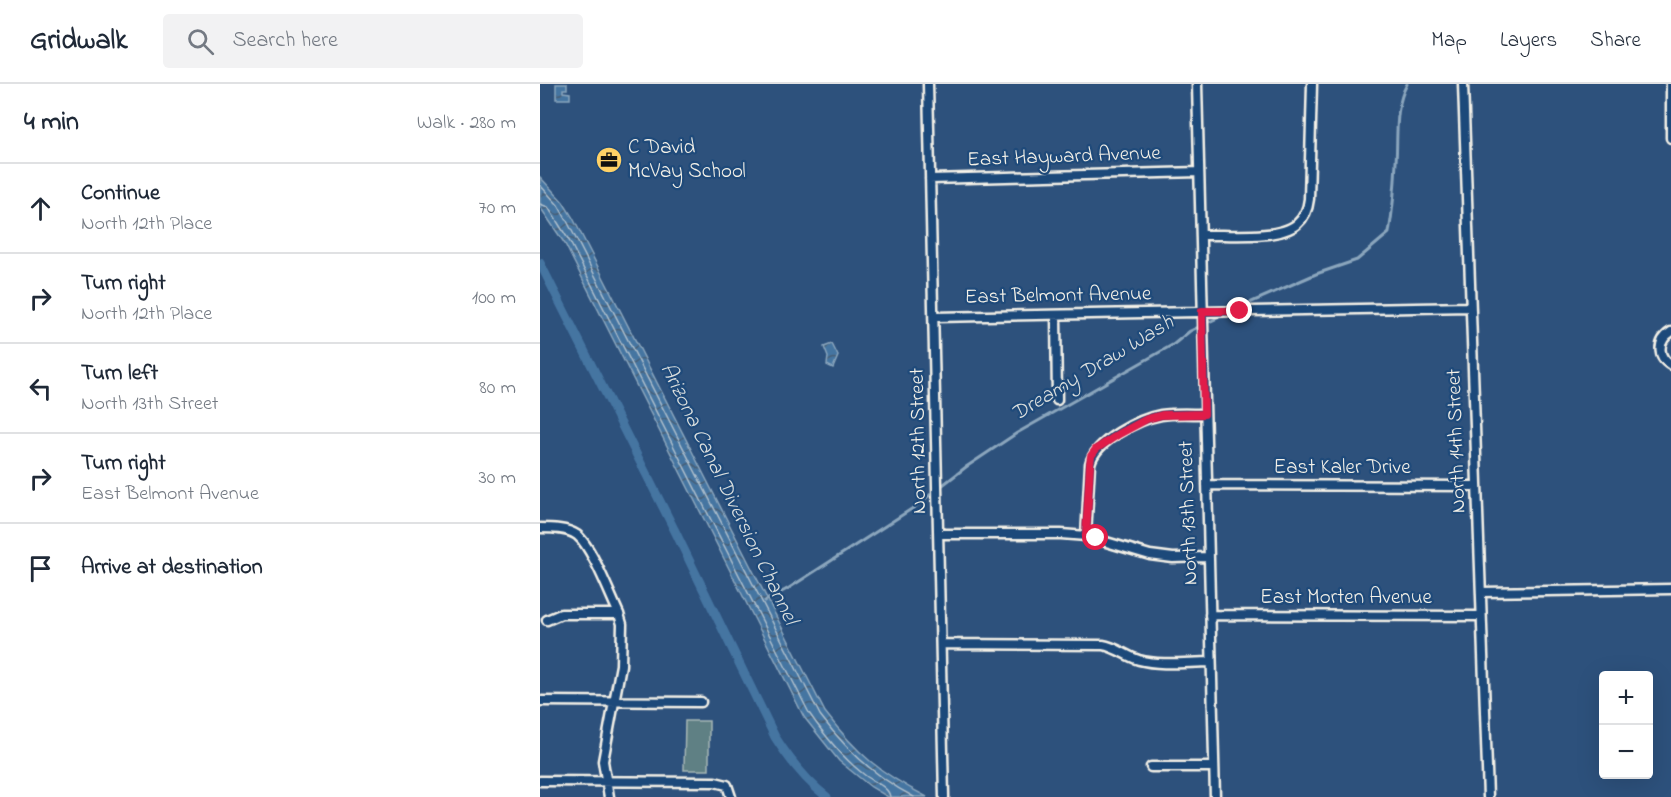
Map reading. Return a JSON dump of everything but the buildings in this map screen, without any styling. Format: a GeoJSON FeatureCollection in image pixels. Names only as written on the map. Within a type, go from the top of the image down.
{"type":"FeatureCollection","features":[{"type":"Feature","properties":{"kind":"street","name":"North 12th Street"},"geometry":{"type":"LineString","coordinates":[[928,84],[944,797]]}},
{"type":"Feature","properties":{"kind":"street","name":"North 13th Street"},"geometry":{"type":"LineString","coordinates":[[1197,84],[1215,797]]}},
{"type":"Feature","properties":{"kind":"street"},"geometry":{"type":"LineString","coordinates":[[1201,235],[1278,233],[1296,225],[1304,216],[1309,199],[1312,84]]}},
{"type":"Feature","properties":{"kind":"street","name":"North 14th Street"},"geometry":{"type":"LineString","coordinates":[[1463,84],[1488,797]]}},
{"type":"Feature","properties":{"kind":"street"},"geometry":{"type":"LineString","coordinates":[[1671,84],[1671,138]]}},
{"type":"Feature","properties":{"kind":"street","name":"East Hayward Avenue"},"geometry":{"type":"LineString","coordinates":[[930,179],[1200,172]]}},
{"type":"Feature","properties":{"kind":"street","name":"East Belmont Avenue"},"geometry":{"type":"LineString","coordinates":[[935,317],[1470,307]]}},
{"type":"Feature","properties":{"kind":"street"},"geometry":{"type":"LineString","coordinates":[[1056,315],[1057,400]]}},
{"type":"Feature","properties":{"kind":"street"},"geometry":{"type":"LineString","coordinates":[[1670,332],[1660,346],[1662,356],[1670,366]]}},
{"type":"Feature","properties":{"kind":"street"},"geometry":{"type":"LineString","coordinates":[[1086,536],[1088,455],[1103,443],[1147,419],[1162,415],[1204,414]]}},
{"type":"Feature","properties":{"kind":"street","name":"East Kaler Drive"},"geometry":{"type":"LineString","coordinates":[[1207,485],[1477,486]]}},
{"type":"Feature","properties":{"kind":"street"},"geometry":{"type":"LineString","coordinates":[[540,528],[563,530],[576,535],[588,549],[622,624],[621,665],[603,761],[609,797]]}},
{"type":"Feature","properties":{"kind":"street"},"geometry":{"type":"LineString","coordinates":[[939,534],[1086,536],[1150,555],[1173,558],[1208,557]]}},
{"type":"Feature","properties":{"kind":"street"},"geometry":{"type":"LineString","coordinates":[[1481,592],[1671,589]]}},
{"type":"Feature","properties":{"kind":"street"},"geometry":{"type":"LineString","coordinates":[[548,620],[561,614],[619,614]]}},
{"type":"Feature","properties":{"kind":"street","name":"East Morten Avenue"},"geometry":{"type":"LineString","coordinates":[[1210,615],[1482,616]]}},
{"type":"Feature","properties":{"kind":"street"},"geometry":{"type":"LineString","coordinates":[[941,644],[1103,645],[1141,660],[1157,663],[1211,662]]}},
{"type":"Feature","properties":{"kind":"street"},"geometry":{"type":"LineString","coordinates":[[540,701],[702,702]]}},
{"type":"Feature","properties":{"kind":"street"},"geometry":{"type":"LineString","coordinates":[[1150,767],[1214,767]]}},
{"type":"Feature","properties":{"kind":"street"},"geometry":{"type":"LineString","coordinates":[[540,781],[715,782],[727,785],[731,797]]}},
{"type":"Feature","properties":{"kind":"green space"},"geometry":{"type":"Polygon","coordinates":[[[685,721],[709,721],[709,770],[684,770],[685,721]]]}},
{"type":"Feature","properties":{"kind":"water"},"geometry":{"type":"Polygon","coordinates":[[[556,84],[567,84],[567,89],[563,89],[563,92],[570,93],[570,99],[556,99],[556,84]]]}},
{"type":"Feature","properties":{"kind":"water"},"geometry":{"type":"Polygon","coordinates":[[[540,177],[563,202],[573,218],[825,712],[848,740],[870,761],[896,780],[927,797],[888,797],[871,787],[839,761],[804,717],[565,244],[540,207],[540,177]]]}},
{"type":"Feature","properties":{"kind":"water"},"geometry":{"type":"Polygon","coordinates":[[[832,344],[838,356],[833,368],[827,365],[828,357],[824,347],[832,344]]]}},
{"type":"Feature","properties":{"kind":"waterway","name":"Dreamy Draw Wash"},"geometry":{"type":"LineString","coordinates":[[1238,308],[1316,274],[1357,260],[1389,233],[1397,152],[1398,112],[1407,84]]}},
{"type":"Feature","properties":{"kind":"waterway"},"geometry":{"type":"LineString","coordinates":[[540,263],[675,531],[775,737],[798,769],[827,797]]}},
{"type":"Feature","properties":{"kind":"waterway","name":"Dreamy Draw Wash"},"geometry":{"type":"LineString","coordinates":[[765,601],[913,508],[966,467],[1017,433],[1174,344],[1190,331],[1224,315]]}},
{"type":"Feature","properties":{"kind":"place","name":"C David McVay School"},"geometry":{"type":"Point","coordinates":[609,160]}},
{"type":"Feature","properties":{"kind":"route"},"geometry":{"type":"LineString","coordinates":[[1096,538],[1086,536],[1091,456],[1103,443],[1147,419],[1162,415],[1204,414],[1202,311],[1240,311]]}},
{"type":"Feature","properties":{"kind":"water label","name":"Arizona Canal Diversion Channel"},"geometry":{"type":"Point","coordinates":[728,494]}}]}
